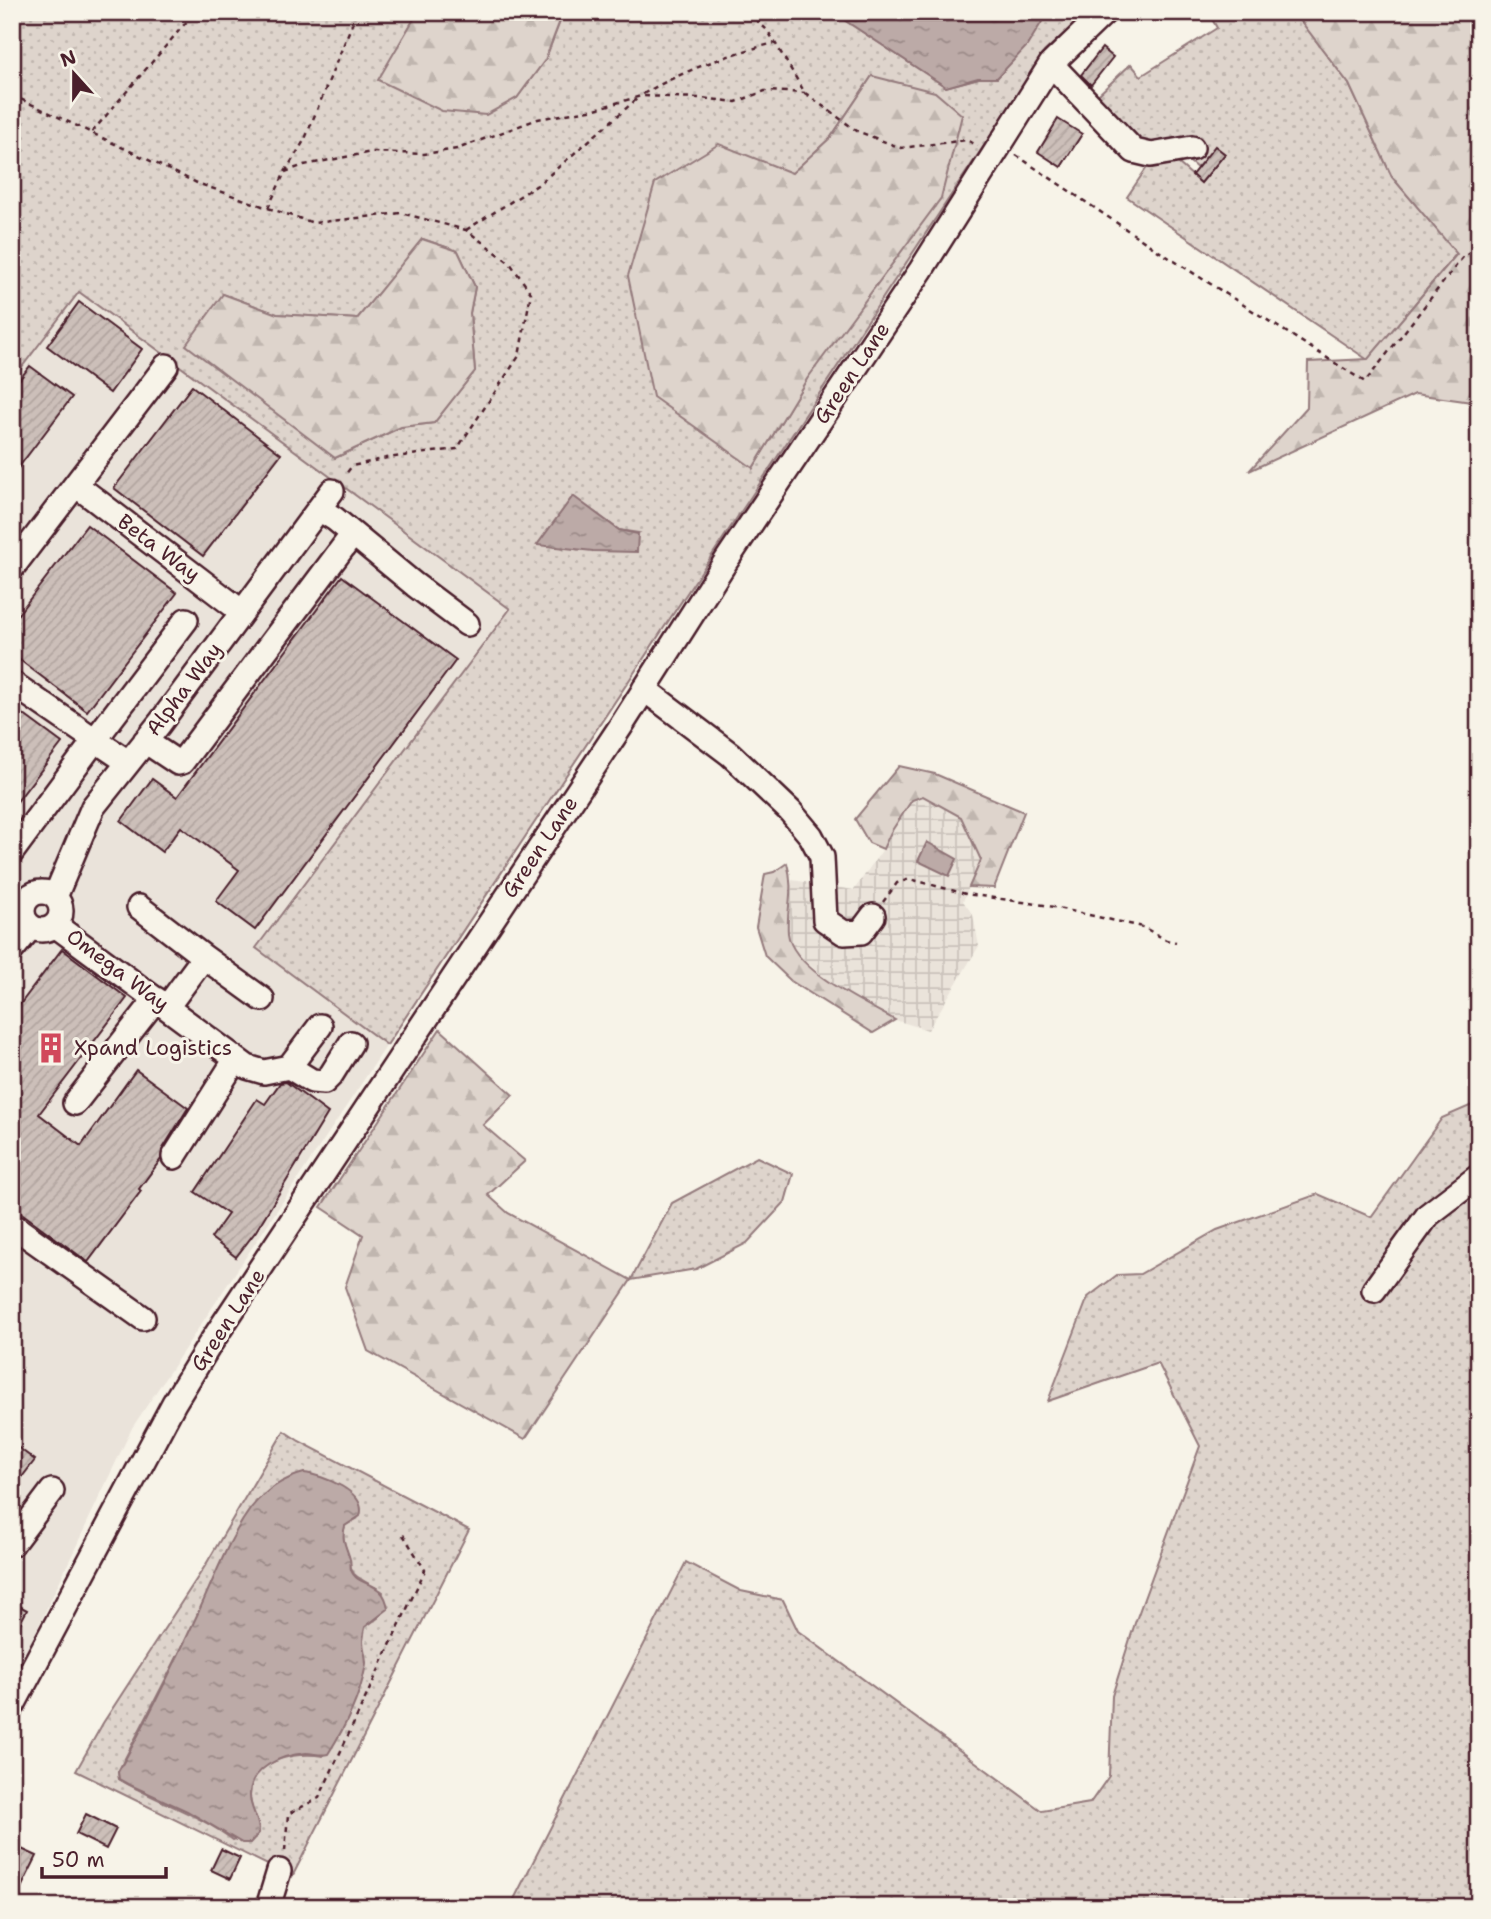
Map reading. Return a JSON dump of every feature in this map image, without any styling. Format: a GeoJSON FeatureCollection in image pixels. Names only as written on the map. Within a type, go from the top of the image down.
{"type":"FeatureCollection","features":[{"type":"Feature","properties":{"kind":"street","name":"Green Lane"},"geometry":{"type":"LineString","coordinates":[[12,1707],[174,1403],[210,1344],[921,270],[1051,64],[1105,12]]}},
{"type":"Feature","properties":{"kind":"street"},"geometry":{"type":"LineString","coordinates":[[1051,64],[1134,151],[1151,155],[1192,148]]}},
{"type":"Feature","properties":{"kind":"street"},"geometry":{"type":"LineString","coordinates":[[12,568],[166,366]]}},
{"type":"Feature","properties":{"kind":"street","name":"Beta Way"},"geometry":{"type":"LineString","coordinates":[[76,485],[242,612]]}},
{"type":"Feature","properties":{"kind":"street"},"geometry":{"type":"LineString","coordinates":[[325,500],[352,534],[467,624]]}},
{"type":"Feature","properties":{"kind":"street","name":"Alpha Way"},"geometry":{"type":"LineString","coordinates":[[55,897],[93,807],[325,500]]}},
{"type":"Feature","properties":{"kind":"street"},"geometry":{"type":"LineString","coordinates":[[145,741],[178,763],[182,762],[352,534]]}},
{"type":"Feature","properties":{"kind":"street"},"geometry":{"type":"LineString","coordinates":[[12,852],[186,620]]}},
{"type":"Feature","properties":{"kind":"street"},"geometry":{"type":"LineString","coordinates":[[12,683],[128,762]]}},
{"type":"Feature","properties":{"kind":"street"},"geometry":{"type":"LineString","coordinates":[[644,689],[730,754],[790,811],[811,836],[821,857],[825,920],[844,933],[861,932],[873,916]]}},
{"type":"Feature","properties":{"kind":"street"},"geometry":{"type":"LineString","coordinates":[[42,891],[55,897],[61,911],[55,925],[42,930],[31,927],[24,919],[18,896],[42,891]]}},
{"type":"Feature","properties":{"kind":"street"},"geometry":{"type":"LineString","coordinates":[[139,907],[262,999]]}},
{"type":"Feature","properties":{"kind":"street","name":"Omega Way"},"geometry":{"type":"LineString","coordinates":[[55,925],[242,1063]]}},
{"type":"Feature","properties":{"kind":"street"},"geometry":{"type":"LineString","coordinates":[[12,950],[31,927]]}},
{"type":"Feature","properties":{"kind":"street"},"geometry":{"type":"LineString","coordinates":[[75,1103],[204,957]]}},
{"type":"Feature","properties":{"kind":"street"},"geometry":{"type":"LineString","coordinates":[[174,1157],[242,1063],[264,1072],[289,1067],[320,1026]]}},
{"type":"Feature","properties":{"kind":"street"},"geometry":{"type":"LineString","coordinates":[[289,1067],[312,1081],[324,1082],[351,1043]]}},
{"type":"Feature","properties":{"kind":"street"},"geometry":{"type":"LineString","coordinates":[[1374,1290],[1429,1214],[1479,1176]]}},
{"type":"Feature","properties":{"kind":"street"},"geometry":{"type":"LineString","coordinates":[[12,1225],[143,1318]]}},
{"type":"Feature","properties":{"kind":"street"},"geometry":{"type":"LineString","coordinates":[[12,1544],[52,1491]]}},
{"type":"Feature","properties":{"kind":"street"},"geometry":{"type":"LineString","coordinates":[[268,1907],[279,1871]]}},
{"type":"Feature","properties":{"kind":"path"},"geometry":{"type":"LineString","coordinates":[[92,132],[195,12]]}},
{"type":"Feature","properties":{"kind":"path"},"geometry":{"type":"LineString","coordinates":[[268,208],[305,139],[357,12]]}},
{"type":"Feature","properties":{"kind":"path"},"geometry":{"type":"LineString","coordinates":[[748,12],[768,31],[805,93],[857,131],[901,148],[967,140],[996,149],[1365,382],[1463,257],[1479,246]]}},
{"type":"Feature","properties":{"kind":"path"},"geometry":{"type":"LineString","coordinates":[[466,230],[539,184],[640,96],[679,74],[736,52],[775,43]]}},
{"type":"Feature","properties":{"kind":"path"},"geometry":{"type":"LineString","coordinates":[[285,172],[304,165],[372,152],[424,154],[457,149],[538,119],[595,109],[640,96],[701,97],[736,102],[765,91],[805,93]]}},
{"type":"Feature","properties":{"kind":"path"},"geometry":{"type":"LineString","coordinates":[[12,95],[197,183],[268,208],[314,223],[401,213],[466,230],[510,262],[531,293],[519,356],[457,449],[387,458],[352,466],[325,500]]}},
{"type":"Feature","properties":{"kind":"path"},"geometry":{"type":"LineString","coordinates":[[873,916],[897,883],[909,879],[966,894],[1044,905],[1131,924],[1176,942]]}},
{"type":"Feature","properties":{"kind":"path"},"geometry":{"type":"LineString","coordinates":[[279,1871],[286,1849],[288,1814],[319,1798],[425,1570],[402,1533]]}},
{"type":"Feature","properties":{"kind":"shaded area"},"geometry":{"type":"Polygon","coordinates":[[[79,292],[510,609],[257,947],[387,1045],[132,1428],[12,1682],[12,380],[79,292]]]}},
{"type":"Feature","properties":{"kind":"shaded area"},"geometry":{"type":"Polygon","coordinates":[[[923,796],[961,817],[981,860],[963,901],[973,915],[979,946],[928,1030],[895,1020],[832,984],[797,954],[788,934],[792,880],[854,890],[883,849],[912,800],[923,796]]]}},
{"type":"Feature","properties":{"kind":"green space"},"geometry":{"type":"Polygon","coordinates":[[[12,12],[418,12],[379,80],[517,98],[545,60],[561,19],[557,12],[832,12],[946,87],[979,78],[997,78],[1048,12],[1088,12],[1044,52],[387,1045],[256,948],[510,609],[79,292],[12,380],[12,12]],[[872,76],[831,137],[792,174],[719,145],[753,468],[807,379],[872,76]],[[423,239],[357,319],[277,314],[223,294],[335,458],[401,427],[434,423],[475,371],[470,313],[475,287],[458,251],[423,239]],[[573,497],[593,551],[638,533],[619,530],[573,497]]]}},
{"type":"Feature","properties":{"kind":"green space"},"geometry":{"type":"Polygon","coordinates":[[[418,12],[557,12],[561,18],[545,60],[517,98],[486,115],[442,111],[378,80],[418,12]]]}},
{"type":"Feature","properties":{"kind":"green space"},"geometry":{"type":"Polygon","coordinates":[[[1208,12],[1294,12],[1349,84],[1392,177],[1457,253],[1368,360],[1127,197],[1152,160],[1099,109],[1098,95],[1131,64],[1141,76],[1217,28],[1208,12]],[[1215,147],[1197,168],[1183,156],[1178,163],[1201,183],[1225,154],[1215,147]]]}},
{"type":"Feature","properties":{"kind":"green space"},"geometry":{"type":"Polygon","coordinates":[[[1294,12],[1479,12],[1479,403],[1415,394],[1249,471],[1307,407],[1308,362],[1368,359],[1457,254],[1392,177],[1349,84],[1294,12]]]}},
{"type":"Feature","properties":{"kind":"green space"},"geometry":{"type":"Polygon","coordinates":[[[872,76],[935,92],[962,115],[941,198],[807,379],[753,468],[653,397],[628,276],[655,183],[719,144],[792,173],[831,137],[872,76]]]}},
{"type":"Feature","properties":{"kind":"green space"},"geometry":{"type":"Polygon","coordinates":[[[422,239],[458,251],[475,287],[470,313],[475,371],[434,423],[401,427],[335,458],[186,345],[223,294],[277,314],[357,319],[422,239]]]}},
{"type":"Feature","properties":{"kind":"green space"},"geometry":{"type":"Polygon","coordinates":[[[899,766],[935,774],[1024,812],[994,888],[969,887],[981,860],[961,817],[923,796],[912,800],[883,849],[869,843],[855,819],[899,766]]]}},
{"type":"Feature","properties":{"kind":"green space"},"geometry":{"type":"Polygon","coordinates":[[[787,863],[790,882],[788,933],[793,947],[802,960],[832,984],[895,1020],[873,1033],[791,981],[765,956],[756,927],[765,874],[774,872],[787,863]]]}},
{"type":"Feature","properties":{"kind":"green space"},"geometry":{"type":"Polygon","coordinates":[[[440,1029],[513,1095],[483,1125],[525,1161],[488,1195],[508,1213],[631,1280],[525,1439],[368,1351],[345,1287],[363,1235],[321,1207],[440,1029]]]}},
{"type":"Feature","properties":{"kind":"green space"},"geometry":{"type":"Polygon","coordinates":[[[1479,1102],[1479,1907],[510,1907],[686,1562],[741,1591],[783,1600],[798,1631],[1042,1811],[1090,1803],[1109,1776],[1112,1696],[1135,1623],[1200,1446],[1158,1363],[1048,1401],[1088,1297],[1117,1275],[1140,1274],[1217,1230],[1318,1194],[1371,1217],[1442,1118],[1479,1102]]]}},
{"type":"Feature","properties":{"kind":"green space"},"geometry":{"type":"Polygon","coordinates":[[[757,1157],[793,1174],[785,1202],[747,1243],[696,1269],[631,1280],[672,1203],[757,1157]]]}},
{"type":"Feature","properties":{"kind":"green space"},"geometry":{"type":"Polygon","coordinates":[[[284,1431],[469,1530],[292,1877],[76,1771],[103,1723],[205,1566],[284,1431]],[[358,1518],[227,1550],[190,1632],[118,1772],[119,1779],[206,1822],[233,1840],[259,1828],[250,1796],[257,1774],[266,1766],[288,1757],[323,1756],[366,1663],[362,1647],[365,1627],[378,1618],[383,1592],[352,1572],[344,1542],[345,1525],[358,1518]]]}},
{"type":"Feature","properties":{"kind":"water"},"geometry":{"type":"Polygon","coordinates":[[[832,12],[1048,12],[1027,46],[997,78],[978,78],[946,87],[832,12]]]}},
{"type":"Feature","properties":{"kind":"water"},"geometry":{"type":"Polygon","coordinates":[[[573,496],[619,530],[638,534],[637,552],[537,545],[573,496]]]}},
{"type":"Feature","properties":{"kind":"water"},"geometry":{"type":"Polygon","coordinates":[[[927,842],[957,859],[949,876],[918,861],[927,842]]]}},
{"type":"Feature","properties":{"kind":"water"},"geometry":{"type":"Polygon","coordinates":[[[304,1473],[332,1481],[351,1492],[357,1499],[361,1507],[360,1516],[345,1526],[344,1531],[351,1570],[359,1580],[382,1592],[388,1609],[365,1627],[363,1640],[366,1664],[359,1691],[328,1754],[306,1753],[287,1757],[261,1771],[251,1786],[250,1796],[259,1833],[250,1843],[242,1843],[187,1811],[119,1779],[118,1772],[160,1694],[228,1546],[243,1520],[268,1491],[289,1478],[304,1473]]]}},
{"type":"Feature","properties":{"kind":"building"},"geometry":{"type":"Polygon","coordinates":[[[1102,48],[1113,57],[1091,85],[1081,75],[1102,48]]]}},
{"type":"Feature","properties":{"kind":"building"},"geometry":{"type":"Polygon","coordinates":[[[1058,119],[1082,134],[1061,167],[1038,152],[1058,119]]]}},
{"type":"Feature","properties":{"kind":"building"},"geometry":{"type":"Polygon","coordinates":[[[1215,146],[1225,154],[1201,183],[1192,175],[1215,146]]]}},
{"type":"Feature","properties":{"kind":"building"},"geometry":{"type":"Polygon","coordinates":[[[79,302],[142,349],[110,393],[47,346],[79,302]]]}},
{"type":"Feature","properties":{"kind":"building"},"geometry":{"type":"Polygon","coordinates":[[[30,366],[72,397],[12,476],[12,389],[30,366]]]}},
{"type":"Feature","properties":{"kind":"building"},"geometry":{"type":"Polygon","coordinates":[[[192,386],[281,454],[203,556],[114,488],[192,386]]]}},
{"type":"Feature","properties":{"kind":"building"},"geometry":{"type":"Polygon","coordinates":[[[87,525],[177,593],[87,711],[12,654],[12,622],[87,525]]]}},
{"type":"Feature","properties":{"kind":"building"},"geometry":{"type":"Polygon","coordinates":[[[342,576],[456,660],[255,930],[216,901],[239,870],[181,827],[162,852],[121,821],[152,779],[177,797],[342,576]]]}},
{"type":"Feature","properties":{"kind":"building"},"geometry":{"type":"Polygon","coordinates":[[[12,706],[62,743],[12,808],[12,706]]]}},
{"type":"Feature","properties":{"kind":"building"},"geometry":{"type":"Polygon","coordinates":[[[62,949],[127,998],[39,1114],[81,1146],[136,1070],[188,1108],[162,1150],[161,1159],[139,1189],[141,1191],[88,1262],[12,1206],[12,1015],[62,949]]]}},
{"type":"Feature","properties":{"kind":"building"},"geometry":{"type":"Polygon","coordinates":[[[286,1082],[328,1113],[256,1231],[236,1257],[211,1238],[228,1214],[195,1192],[257,1099],[265,1104],[280,1083],[286,1082]]]}},
{"type":"Feature","properties":{"kind":"building"},"geometry":{"type":"Polygon","coordinates":[[[12,1443],[35,1460],[12,1490],[12,1443]]]}},
{"type":"Feature","properties":{"kind":"building"},"geometry":{"type":"Polygon","coordinates":[[[12,1602],[27,1610],[12,1639],[12,1602]]]}},
{"type":"Feature","properties":{"kind":"building"},"geometry":{"type":"Polygon","coordinates":[[[86,1814],[116,1829],[106,1849],[76,1834],[86,1814]]]}},
{"type":"Feature","properties":{"kind":"building"},"geometry":{"type":"Polygon","coordinates":[[[17,1847],[37,1856],[12,1906],[12,1857],[17,1847]]]}},
{"type":"Feature","properties":{"kind":"building"},"geometry":{"type":"Polygon","coordinates":[[[221,1849],[240,1858],[230,1879],[211,1870],[221,1849]]]}},
{"type":"Feature","properties":{"kind":"place","name":"Xpand Logistics"},"geometry":{"type":"Point","coordinates":[51,1048]}}]}
